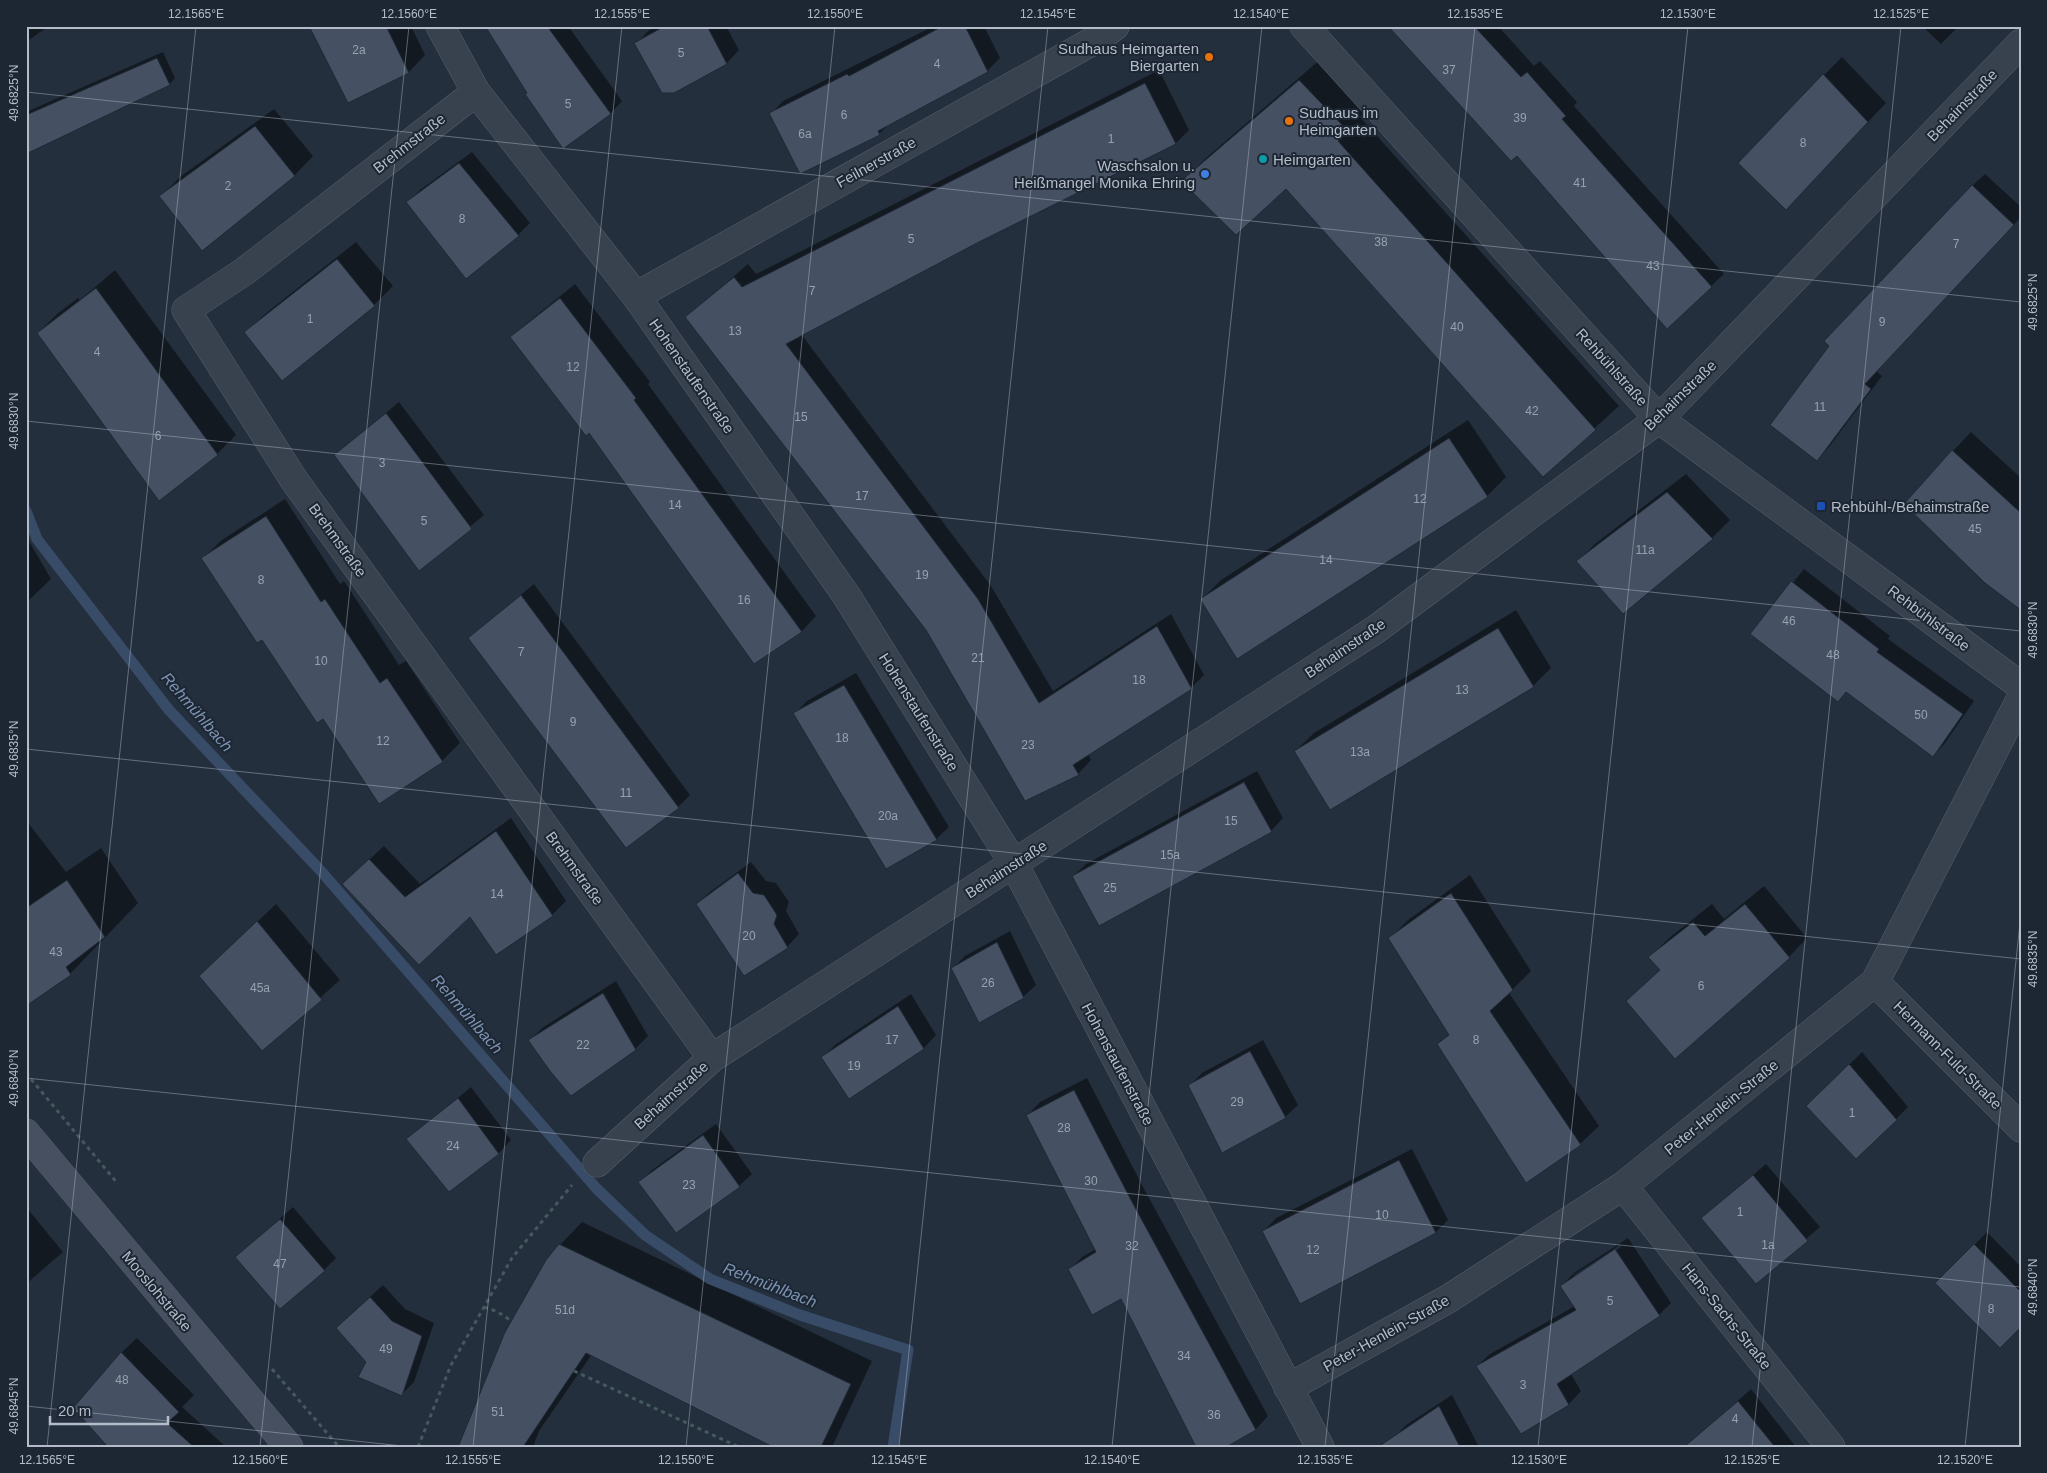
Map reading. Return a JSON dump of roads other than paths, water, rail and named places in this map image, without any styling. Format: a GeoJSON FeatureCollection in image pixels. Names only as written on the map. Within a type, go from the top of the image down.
{"type":"FeatureCollection","features":[{"type":"Feature","properties":{"kind":"street","name":"Hohenstaufenstraße"},"geometry":{"type":"LineString","coordinates":[[440,26],[476,92],[636,296],[846,595],[1014,864],[1320,1447]]}},
{"type":"Feature","properties":{"kind":"street","name":"Feilnerstraße"},"geometry":{"type":"LineString","coordinates":[[636,296],[1094,41],[1115,26]]}},
{"type":"Feature","properties":{"kind":"street","name":"Rehbühlstraße"},"geometry":{"type":"LineString","coordinates":[[1304,26],[1659,419],[2021,686]]}},
{"type":"Feature","properties":{"kind":"street","name":"Behaimstraße"},"geometry":{"type":"LineString","coordinates":[[596,1163],[712,1058],[1375,630],[1659,419],[2021,43]]}},
{"type":"Feature","properties":{"kind":"street","name":"Brehmstraße"},"geometry":{"type":"LineString","coordinates":[[476,92],[245,271],[186,310],[294,480],[712,1058]]}},
{"type":"Feature","properties":{"kind":"street","name":"Peter-Henlein-Straße"},"geometry":{"type":"LineString","coordinates":[[1288,1388],[1448,1299],[1623,1186],[1876,982],[2021,698]]}},
{"type":"Feature","properties":{"kind":"street","name":"Hermann-Fuld-Straße"},"geometry":{"type":"LineString","coordinates":[[1876,982],[2021,1128]]}},
{"type":"Feature","properties":{"kind":"street","name":"Mooslohstraße"},"geometry":{"type":"LineString","coordinates":[[26,1133],[289,1447]]}},
{"type":"Feature","properties":{"kind":"street","name":"Hans-Sachs-Straße"},"geometry":{"type":"LineString","coordinates":[[1623,1186],[1831,1447]]}},
{"type":"Feature","properties":{"kind":"waterway","name":"Rehmühlbach"},"geometry":{"type":"LineString","coordinates":[[26,511],[37,539],[169,710],[320,870],[597,1189],[645,1235],[710,1279],[800,1315],[908,1350],[893,1447]]}},
{"type":"Feature","properties":{"kind":"place","name":"Sudhaus Heimgarten Biergarten"},"geometry":{"type":"Point","coordinates":[1209,57]}},
{"type":"Feature","properties":{"kind":"place","name":"Sudhaus im Heimgarten"},"geometry":{"type":"Point","coordinates":[1289,121]}},
{"type":"Feature","properties":{"kind":"place","name":"Heimgarten"},"geometry":{"type":"Point","coordinates":[1263,159]}},
{"type":"Feature","properties":{"kind":"place","name":"Waschsalon u. Heißmangel Monika Ehring"},"geometry":{"type":"Point","coordinates":[1205,174]}},
{"type":"Feature","properties":{"kind":"place","name":"Rehbühl-/Behaimstraße"},"geometry":{"type":"Point","coordinates":[1821,506]}}]}
